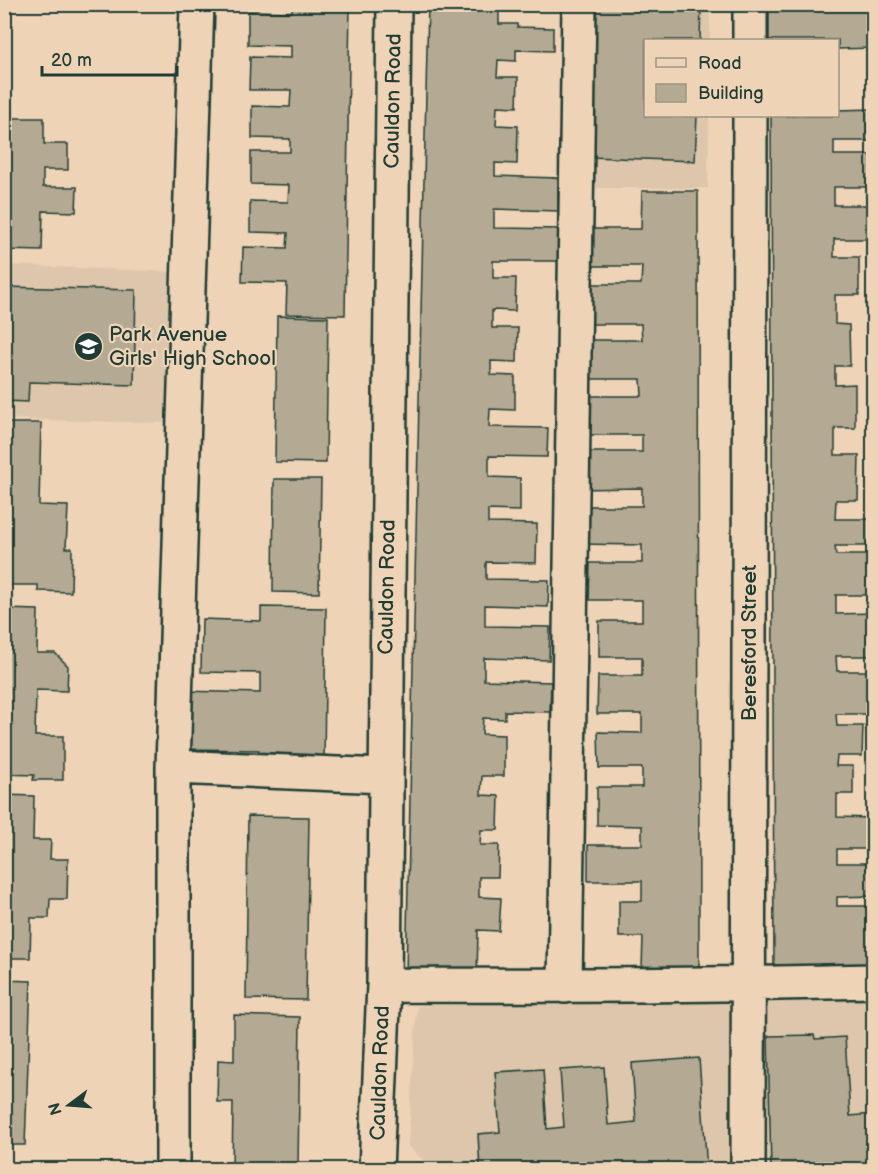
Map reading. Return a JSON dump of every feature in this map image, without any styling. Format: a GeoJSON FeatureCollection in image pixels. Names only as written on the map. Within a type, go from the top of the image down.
{"type":"FeatureCollection","features":[{"type":"Feature","properties":{"kind":"street"},"geometry":{"type":"LineString","coordinates":[[173,1170],[173,767],[197,4]]}},
{"type":"Feature","properties":{"kind":"street","name":"Cauldon Road"},"geometry":{"type":"LineString","coordinates":[[376,1170],[384,985],[394,4]]}},
{"type":"Feature","properties":{"kind":"street"},"geometry":{"type":"LineString","coordinates":[[565,986],[579,4]]}},
{"type":"Feature","properties":{"kind":"street"},"geometry":{"type":"LineString","coordinates":[[750,4],[750,39]]}},
{"type":"Feature","properties":{"kind":"street","name":"Beresford Street"},"geometry":{"type":"LineString","coordinates":[[748,1170],[750,117]]}},
{"type":"Feature","properties":{"kind":"street"},"geometry":{"type":"LineString","coordinates":[[173,767],[385,776]]}},
{"type":"Feature","properties":{"kind":"street"},"geometry":{"type":"LineString","coordinates":[[384,985],[565,986],[873,981]]}},
{"type":"Feature","properties":{"kind":"shaded area"},"geometry":{"type":"Polygon","coordinates":[[[586,5],[710,5],[710,39],[644,39],[644,117],[709,117],[708,188],[584,188],[586,5]]]}},
{"type":"Feature","properties":{"kind":"shaded area","name":"Park Avenue Girls' High School"},"geometry":{"type":"Polygon","coordinates":[[[5,265],[173,272],[172,423],[5,419],[5,265]]]}},
{"type":"Feature","properties":{"kind":"shaded area"},"geometry":{"type":"Polygon","coordinates":[[[873,992],[873,1169],[434,1170],[408,1146],[417,1006],[873,992]]]}},
{"type":"Feature","properties":{"kind":"building"},"geometry":{"type":"Polygon","coordinates":[[[292,4],[350,4],[345,315],[286,314],[287,283],[242,282],[243,247],[287,248],[288,233],[250,232],[250,201],[288,202],[289,185],[251,184],[251,152],[290,152],[290,139],[252,138],[252,106],[290,107],[291,90],[249,90],[250,57],[291,58],[291,46],[248,45],[248,11],[292,12],[292,4]]]}},
{"type":"Feature","properties":{"kind":"building"},"geometry":{"type":"Polygon","coordinates":[[[428,4],[499,4],[499,24],[553,28],[553,51],[516,50],[516,61],[498,60],[497,77],[518,77],[517,107],[497,106],[496,125],[518,126],[517,164],[495,163],[495,176],[558,178],[558,211],[494,209],[494,228],[560,229],[559,261],[493,261],[493,278],[516,278],[515,311],[492,310],[492,328],[518,328],[517,362],[491,361],[491,375],[515,376],[515,410],[490,409],[489,427],[548,428],[547,457],[489,456],[489,477],[520,478],[520,511],[488,510],[488,523],[537,524],[536,563],[486,562],[486,579],[549,580],[548,607],[485,605],[485,626],[550,627],[549,660],[484,658],[484,680],[551,682],[550,712],[505,711],[505,719],[483,718],[482,734],[504,735],[504,776],[482,776],[481,795],[499,796],[498,830],[481,830],[480,845],[499,845],[498,877],[479,877],[479,897],[501,898],[499,931],[478,930],[477,977],[406,976],[428,4]]]}},
{"type":"Feature","properties":{"kind":"building"},"geometry":{"type":"Polygon","coordinates":[[[596,4],[701,4],[700,39],[644,39],[644,117],[697,117],[695,161],[590,157],[596,4]]]}},
{"type":"Feature","properties":{"kind":"building"},"geometry":{"type":"Polygon","coordinates":[[[769,4],[874,4],[874,48],[839,49],[839,39],[769,39],[769,4]]]}},
{"type":"Feature","properties":{"kind":"building"},"geometry":{"type":"Polygon","coordinates":[[[874,109],[874,141],[834,141],[834,155],[874,155],[874,187],[834,187],[834,205],[874,205],[874,239],[834,239],[834,257],[859,257],[859,295],[835,295],[835,324],[849,325],[850,366],[835,366],[835,385],[855,384],[855,428],[835,428],[835,455],[859,455],[858,500],[836,500],[835,519],[874,519],[874,546],[835,546],[836,555],[874,555],[874,595],[836,595],[836,614],[874,613],[874,656],[836,656],[837,671],[874,671],[874,714],[836,714],[837,726],[863,726],[862,756],[837,756],[836,766],[853,766],[853,794],[837,794],[837,817],[874,818],[874,849],[837,849],[837,863],[874,863],[874,896],[837,897],[837,906],[872,906],[872,971],[774,972],[771,117],[839,117],[839,110],[874,109]]]}},
{"type":"Feature","properties":{"kind":"building"},"geometry":{"type":"Polygon","coordinates":[[[4,118],[44,118],[44,144],[68,144],[68,170],[43,170],[43,187],[77,187],[76,212],[43,211],[42,251],[4,250],[4,118]]]}},
{"type":"Feature","properties":{"kind":"building"},"geometry":{"type":"Polygon","coordinates":[[[642,191],[698,191],[699,968],[642,968],[643,937],[619,937],[619,901],[642,901],[642,881],[588,881],[588,845],[642,845],[642,826],[597,825],[597,787],[642,787],[642,768],[599,768],[598,732],[642,733],[642,714],[597,714],[598,676],[642,676],[642,657],[599,657],[599,621],[642,621],[642,600],[589,600],[590,563],[642,563],[642,545],[578,544],[577,506],[642,506],[642,488],[576,489],[576,452],[642,452],[642,435],[590,435],[590,396],[642,396],[641,379],[590,379],[591,340],[642,340],[641,324],[578,324],[579,284],[641,284],[642,266],[586,266],[586,229],[641,229],[642,191]]]}},
{"type":"Feature","properties":{"kind":"building"},"geometry":{"type":"Polygon","coordinates":[[[4,287],[136,290],[134,385],[29,382],[28,402],[4,401],[4,287]]]}},
{"type":"Feature","properties":{"kind":"building"},"geometry":{"type":"Polygon","coordinates":[[[277,316],[328,317],[326,463],[275,462],[277,316]]]}},
{"type":"Feature","properties":{"kind":"building"},"geometry":{"type":"Polygon","coordinates":[[[4,423],[41,423],[39,505],[68,506],[66,548],[72,548],[71,592],[38,591],[38,585],[4,585],[4,423]]]}},
{"type":"Feature","properties":{"kind":"building"},"geometry":{"type":"Polygon","coordinates":[[[274,479],[321,479],[319,593],[273,592],[274,479]]]}},
{"type":"Feature","properties":{"kind":"building"},"geometry":{"type":"Polygon","coordinates":[[[261,607],[326,608],[324,763],[259,762],[259,750],[182,749],[183,691],[260,693],[260,673],[201,672],[202,619],[261,621],[261,607]]]}},
{"type":"Feature","properties":{"kind":"building"},"geometry":{"type":"Polygon","coordinates":[[[4,609],[38,610],[37,653],[55,653],[68,666],[67,691],[36,690],[35,736],[63,736],[63,780],[33,780],[34,775],[4,774],[4,609]]]}},
{"type":"Feature","properties":{"kind":"building"},"geometry":{"type":"Polygon","coordinates":[[[4,795],[34,796],[33,840],[51,840],[50,859],[68,859],[67,899],[50,899],[49,918],[31,918],[30,958],[4,958],[4,795]]]}},
{"type":"Feature","properties":{"kind":"building"},"geometry":{"type":"Polygon","coordinates":[[[248,816],[309,817],[306,1000],[246,999],[248,816]]]}},
{"type":"Feature","properties":{"kind":"building"},"geometry":{"type":"Polygon","coordinates":[[[4,980],[31,981],[25,1145],[4,1145],[4,980]]]}},
{"type":"Feature","properties":{"kind":"building"},"geometry":{"type":"Polygon","coordinates":[[[234,1015],[300,1017],[298,1170],[232,1170],[233,1102],[217,1102],[218,1060],[234,1061],[234,1015]]]}},
{"type":"Feature","properties":{"kind":"building"},"geometry":{"type":"Polygon","coordinates":[[[814,1035],[815,1039],[845,1037],[850,1116],[872,1114],[871,1043],[874,1043],[874,1170],[771,1170],[768,1036],[814,1035]]]}},
{"type":"Feature","properties":{"kind":"building"},"geometry":{"type":"Polygon","coordinates":[[[699,1058],[707,1170],[480,1170],[478,1134],[500,1132],[495,1072],[543,1069],[547,1129],[564,1127],[560,1070],[604,1067],[608,1125],[636,1122],[632,1063],[699,1058]]]}},
{"type":"Feature","properties":{"kind":"building"},"geometry":{"type":"Polygon","coordinates":[[[4,1167],[24,1167],[24,1170],[4,1170],[4,1167]]]}},
{"type":"Feature","properties":{"kind":"place","name":"Park Avenue Girls' High School"},"geometry":{"type":"Point","coordinates":[88,346]}}]}
